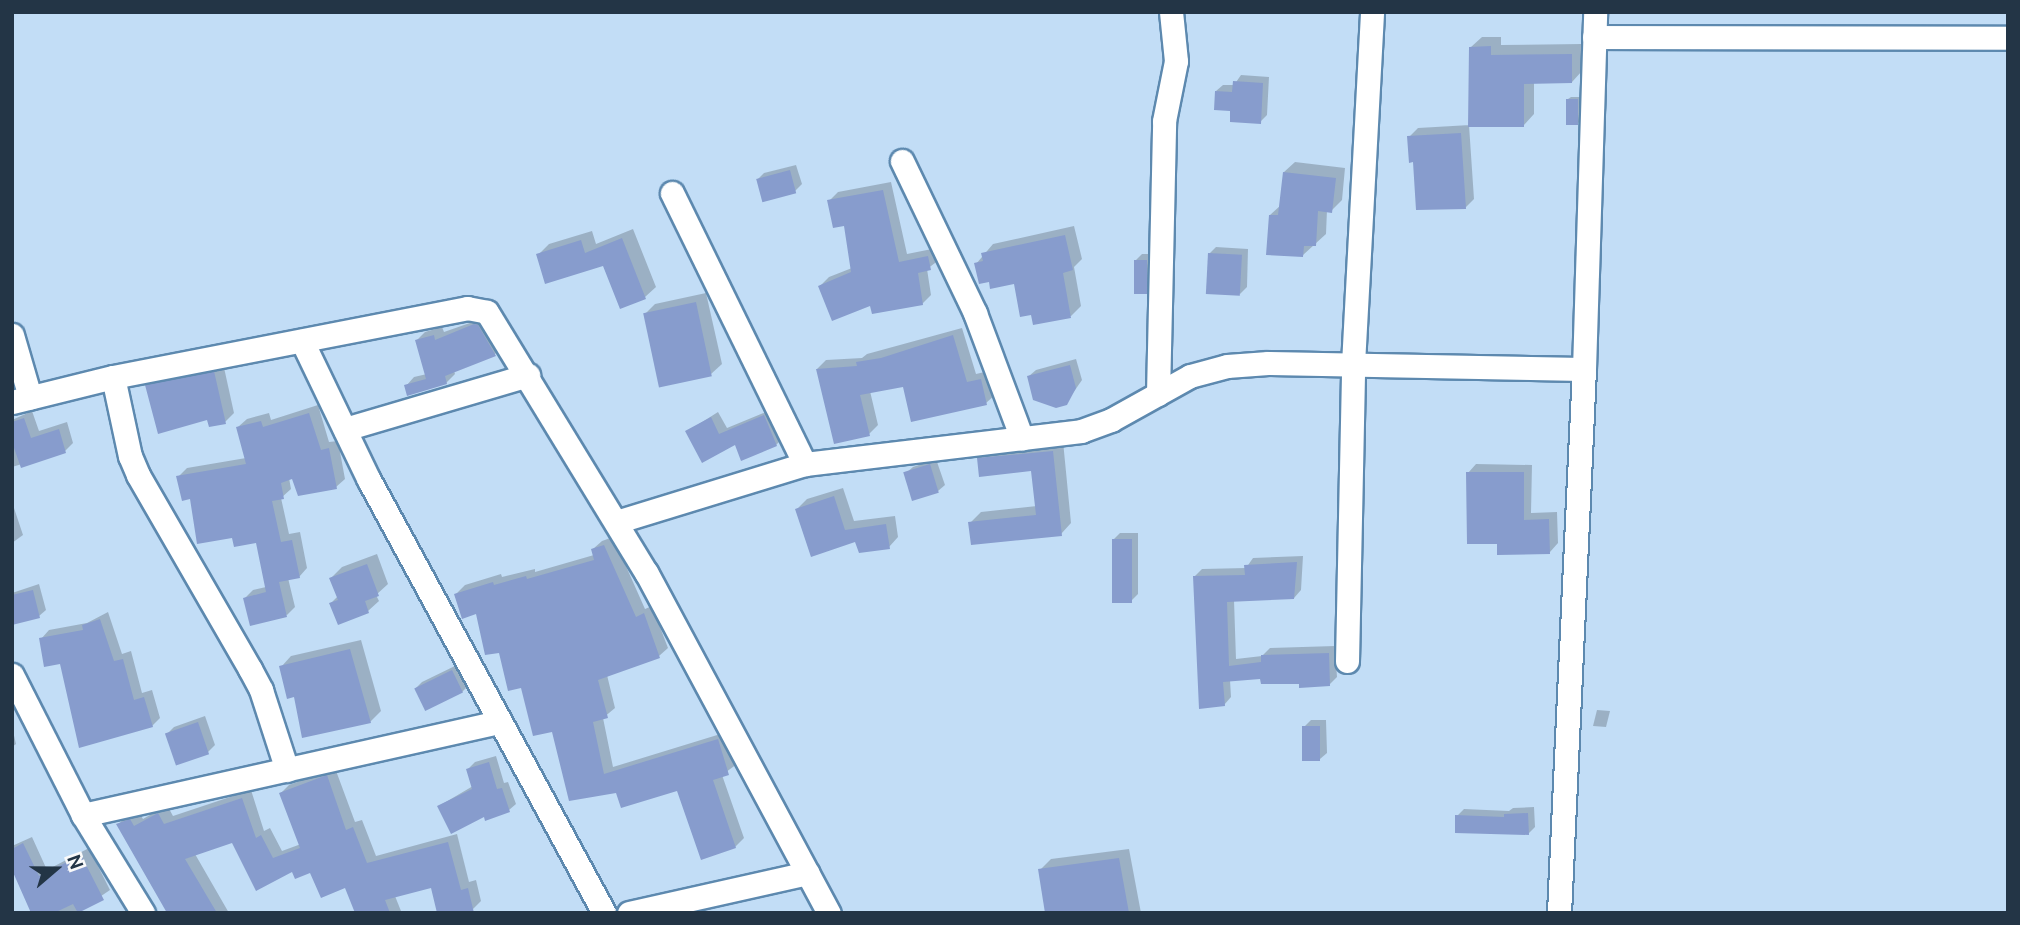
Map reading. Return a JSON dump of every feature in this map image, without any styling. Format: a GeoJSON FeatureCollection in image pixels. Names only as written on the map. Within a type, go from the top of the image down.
{"type":"FeatureCollection","features":[{"type":"Feature","properties":{"kind":"street"},"geometry":{"type":"LineString","coordinates":[[1158,394],[1164,121],[1176,61],[1171,12]]}},
{"type":"Feature","properties":{"kind":"street"},"geometry":{"type":"LineString","coordinates":[[1348,661],[1353,364],[1372,12]]}},
{"type":"Feature","properties":{"kind":"street"},"geometry":{"type":"LineString","coordinates":[[1559,913],[1584,369],[1595,12]]}},
{"type":"Feature","properties":{"kind":"street"},"geometry":{"type":"LineString","coordinates":[[1594,37],[2008,38]]}},
{"type":"Feature","properties":{"kind":"street"},"geometry":{"type":"LineString","coordinates":[[902,161],[975,313],[1022,439]]}},
{"type":"Feature","properties":{"kind":"street"},"geometry":{"type":"LineString","coordinates":[[672,193],[805,464]]}},
{"type":"Feature","properties":{"kind":"street"},"geometry":{"type":"LineString","coordinates":[[12,335],[21,399],[113,377],[478,308],[495,319],[616,522],[829,913]]}},
{"type":"Feature","properties":{"kind":"street"},"geometry":{"type":"LineString","coordinates":[[302,341],[345,429],[604,913]]}},
{"type":"Feature","properties":{"kind":"street"},"geometry":{"type":"LineString","coordinates":[[616,522],[805,464],[1081,431],[1111,421],[1190,376],[1227,366],[1268,363],[1584,369]]}},
{"type":"Feature","properties":{"kind":"street"},"geometry":{"type":"LineString","coordinates":[[345,429],[528,375]]}},
{"type":"Feature","properties":{"kind":"street"},"geometry":{"type":"LineString","coordinates":[[113,377],[130,456],[138,475],[250,669],[287,770]]}},
{"type":"Feature","properties":{"kind":"street"},"geometry":{"type":"LineString","coordinates":[[12,675],[83,815],[143,913]]}},
{"type":"Feature","properties":{"kind":"street"},"geometry":{"type":"LineString","coordinates":[[83,815],[500,722]]}},
{"type":"Feature","properties":{"kind":"street"},"geometry":{"type":"LineString","coordinates":[[629,913],[808,873]]}},
{"type":"Feature","properties":{"kind":"building"},"geometry":{"type":"Polygon","coordinates":[[[1491,46],[1491,55],[1572,54],[1572,83],[1524,84],[1524,127],[1468,127],[1469,47],[1491,46]]]}},
{"type":"Feature","properties":{"kind":"building"},"geometry":{"type":"Polygon","coordinates":[[[1233,81],[1263,83],[1261,124],[1230,122],[1230,111],[1214,110],[1215,91],[1232,92],[1233,81]]]}},
{"type":"Feature","properties":{"kind":"building"},"geometry":{"type":"Polygon","coordinates":[[[1566,99],[1578,99],[1578,125],[1566,125],[1566,99]]]}},
{"type":"Feature","properties":{"kind":"building"},"geometry":{"type":"Polygon","coordinates":[[[1461,133],[1466,209],[1416,210],[1413,162],[1409,163],[1407,136],[1461,133]]]}},
{"type":"Feature","properties":{"kind":"building"},"geometry":{"type":"Polygon","coordinates":[[[790,170],[796,193],[762,202],[756,179],[790,170]]]}},
{"type":"Feature","properties":{"kind":"building"},"geometry":{"type":"Polygon","coordinates":[[[1283,172],[1336,178],[1332,213],[1318,211],[1316,246],[1304,246],[1303,257],[1266,255],[1269,215],[1278,215],[1283,172]]]}},
{"type":"Feature","properties":{"kind":"building"},"geometry":{"type":"Polygon","coordinates":[[[883,190],[899,262],[928,256],[931,270],[918,273],[923,305],[872,314],[870,306],[832,321],[818,286],[851,272],[844,226],[833,228],[827,200],[883,190]]]}},
{"type":"Feature","properties":{"kind":"building"},"geometry":{"type":"Polygon","coordinates":[[[1065,235],[1073,270],[1063,273],[1071,318],[1033,325],[1031,315],[1020,317],[1014,284],[990,289],[989,282],[979,284],[974,263],[983,261],[981,253],[1065,235]]]}},
{"type":"Feature","properties":{"kind":"building"},"geometry":{"type":"Polygon","coordinates":[[[622,238],[646,299],[620,309],[603,266],[545,284],[536,254],[581,240],[585,253],[622,238]]]}},
{"type":"Feature","properties":{"kind":"building"},"geometry":{"type":"Polygon","coordinates":[[[1208,253],[1242,255],[1240,296],[1206,294],[1208,253]]]}},
{"type":"Feature","properties":{"kind":"building"},"geometry":{"type":"Polygon","coordinates":[[[1134,260],[1147,260],[1147,294],[1134,294],[1134,260]]]}},
{"type":"Feature","properties":{"kind":"building"},"geometry":{"type":"Polygon","coordinates":[[[696,302],[712,376],[659,388],[643,313],[696,302]]]}},
{"type":"Feature","properties":{"kind":"building"},"geometry":{"type":"Polygon","coordinates":[[[474,324],[478,325],[496,356],[445,376],[447,384],[407,396],[404,385],[426,379],[415,340],[434,335],[435,340],[474,324]]]}},
{"type":"Feature","properties":{"kind":"building"},"geometry":{"type":"Polygon","coordinates":[[[953,335],[967,382],[981,379],[987,405],[911,422],[903,387],[860,395],[870,436],[834,444],[816,369],[857,366],[856,362],[881,358],[953,335]]]}},
{"type":"Feature","properties":{"kind":"building"},"geometry":{"type":"Polygon","coordinates":[[[1070,365],[1076,388],[1067,405],[1056,408],[1033,400],[1027,376],[1070,365]]]}},
{"type":"Feature","properties":{"kind":"building"},"geometry":{"type":"Polygon","coordinates":[[[214,371],[226,424],[209,427],[207,420],[158,434],[145,385],[214,371]]]}},
{"type":"Feature","properties":{"kind":"building"},"geometry":{"type":"Polygon","coordinates":[[[309,413],[321,450],[329,448],[337,489],[298,496],[292,479],[281,483],[284,499],[272,501],[281,542],[292,540],[300,578],[279,582],[287,617],[250,626],[243,598],[266,592],[256,543],[234,547],[232,538],[197,544],[190,499],[182,501],[176,476],[246,464],[236,427],[261,421],[263,427],[309,413]]]}},
{"type":"Feature","properties":{"kind":"building"},"geometry":{"type":"Polygon","coordinates":[[[764,415],[777,446],[741,461],[735,445],[702,463],[685,431],[711,417],[719,434],[764,415]]]}},
{"type":"Feature","properties":{"kind":"building"},"geometry":{"type":"Polygon","coordinates":[[[24,418],[31,438],[59,429],[66,453],[21,468],[12,442],[12,422],[24,418]]]}},
{"type":"Feature","properties":{"kind":"building"},"geometry":{"type":"Polygon","coordinates":[[[1053,451],[1062,536],[971,545],[968,522],[1036,515],[1031,471],[979,477],[977,458],[1053,451]]]}},
{"type":"Feature","properties":{"kind":"building"},"geometry":{"type":"Polygon","coordinates":[[[930,464],[939,493],[912,501],[903,472],[930,464]]]}},
{"type":"Feature","properties":{"kind":"building"},"geometry":{"type":"Polygon","coordinates":[[[1466,472],[1524,472],[1524,520],[1549,519],[1550,554],[1497,555],[1497,544],[1467,544],[1466,472]]]}},
{"type":"Feature","properties":{"kind":"building"},"geometry":{"type":"Polygon","coordinates":[[[834,496],[845,530],[886,524],[890,549],[859,553],[855,542],[811,557],[795,509],[834,496]]]}},
{"type":"Feature","properties":{"kind":"building"},"geometry":{"type":"Polygon","coordinates":[[[1112,539],[1132,539],[1132,603],[1112,603],[1112,539]]]}},
{"type":"Feature","properties":{"kind":"building"},"geometry":{"type":"Polygon","coordinates":[[[604,545],[636,617],[644,613],[660,658],[598,680],[608,718],[593,722],[604,774],[718,739],[729,775],[713,780],[736,848],[701,860],[677,791],[621,808],[616,793],[569,801],[552,732],[533,736],[521,688],[508,691],[499,653],[485,655],[476,614],[462,619],[454,594],[493,582],[494,585],[526,576],[527,579],[594,560],[591,549],[604,545]]]}},
{"type":"Feature","properties":{"kind":"building"},"geometry":{"type":"Polygon","coordinates":[[[1297,562],[1294,599],[1227,602],[1229,666],[1261,662],[1261,655],[1329,653],[1330,686],[1299,688],[1299,684],[1261,684],[1260,679],[1223,682],[1225,706],[1199,709],[1193,576],[1245,575],[1244,565],[1297,562]]]}},
{"type":"Feature","properties":{"kind":"building"},"geometry":{"type":"Polygon","coordinates":[[[367,564],[379,596],[365,601],[369,613],[338,625],[329,603],[338,600],[329,578],[367,564]]]}},
{"type":"Feature","properties":{"kind":"building"},"geometry":{"type":"Polygon","coordinates":[[[33,590],[40,618],[12,625],[12,595],[33,590]]]}},
{"type":"Feature","properties":{"kind":"building"},"geometry":{"type":"Polygon","coordinates":[[[100,619],[114,661],[123,659],[134,700],[144,697],[153,727],[79,748],[60,664],[44,667],[39,638],[83,630],[82,625],[100,619]]]}},
{"type":"Feature","properties":{"kind":"building"},"geometry":{"type":"Polygon","coordinates":[[[350,649],[371,723],[302,738],[294,697],[287,699],[279,666],[350,649]]]}},
{"type":"Feature","properties":{"kind":"building"},"geometry":{"type":"Polygon","coordinates":[[[452,670],[463,692],[425,711],[414,688],[452,670]]]}},
{"type":"Feature","properties":{"kind":"building"},"geometry":{"type":"Polygon","coordinates":[[[198,722],[209,754],[176,766],[165,733],[198,722]]]}},
{"type":"Feature","properties":{"kind":"building"},"geometry":{"type":"Polygon","coordinates":[[[1302,726],[1320,726],[1320,761],[1302,761],[1302,726]]]}},
{"type":"Feature","properties":{"kind":"building"},"geometry":{"type":"Polygon","coordinates":[[[489,762],[497,789],[502,788],[510,812],[485,821],[484,817],[451,834],[437,806],[472,789],[466,769],[489,762]]]}},
{"type":"Feature","properties":{"kind":"building"},"geometry":{"type":"Polygon","coordinates":[[[327,775],[346,830],[353,827],[367,863],[448,842],[461,890],[468,888],[474,913],[437,913],[431,888],[385,900],[390,913],[355,913],[345,888],[321,898],[310,873],[295,879],[292,872],[256,891],[232,843],[185,859],[217,913],[167,913],[116,824],[130,819],[134,826],[158,813],[164,824],[242,798],[256,838],[261,835],[273,858],[300,848],[279,793],[327,775]]]}},
{"type":"Feature","properties":{"kind":"building"},"geometry":{"type":"Polygon","coordinates":[[[1528,813],[1529,835],[1455,833],[1455,815],[1504,817],[1504,814],[1528,813]]]}},
{"type":"Feature","properties":{"kind":"building"},"geometry":{"type":"Polygon","coordinates":[[[23,843],[39,876],[81,855],[104,900],[78,913],[73,904],[54,913],[31,913],[12,870],[12,849],[23,843]]]}},
{"type":"Feature","properties":{"kind":"building"},"geometry":{"type":"Polygon","coordinates":[[[1119,858],[1129,913],[1045,913],[1038,869],[1119,858]]]}}]}
